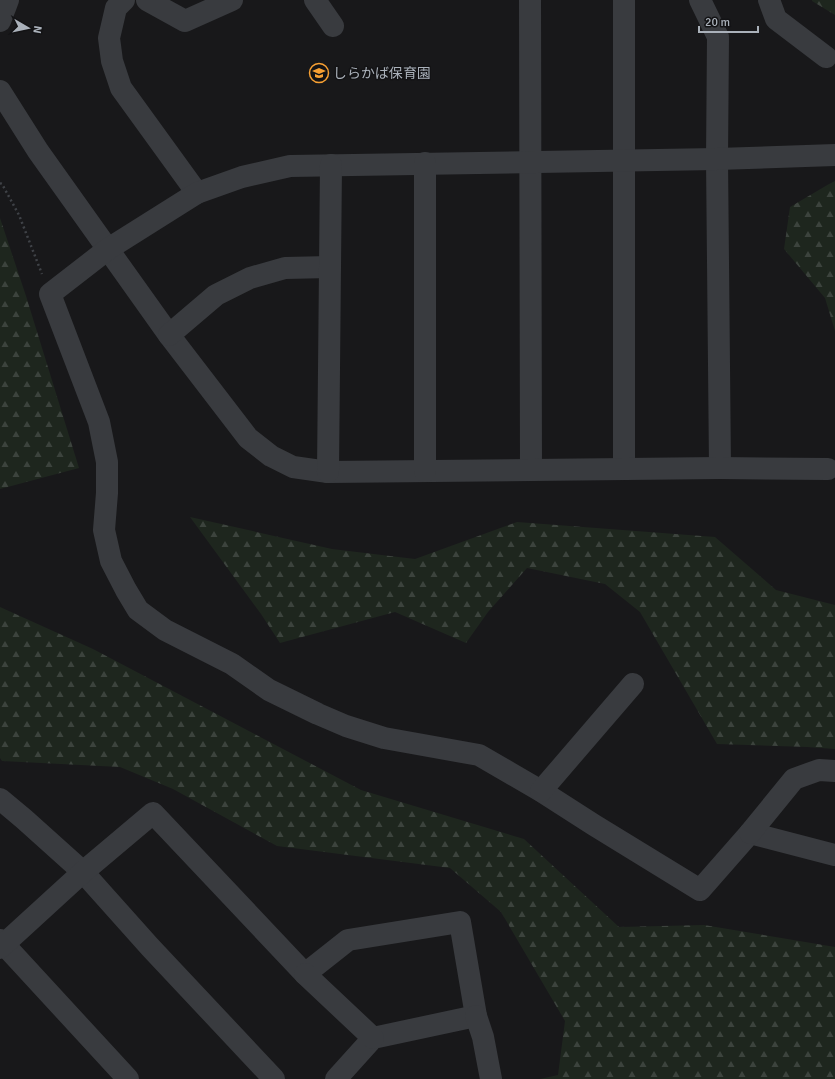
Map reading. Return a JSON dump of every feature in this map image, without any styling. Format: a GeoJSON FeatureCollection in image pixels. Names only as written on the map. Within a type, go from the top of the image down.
{"type":"FeatureCollection","features":[{"type":"Feature","properties":{"kind":"street"},"geometry":{"type":"LineString","coordinates":[[0,21],[8,0]]}},
{"type":"Feature","properties":{"kind":"street"},"geometry":{"type":"LineString","coordinates":[[124,0],[116,8],[109,38],[112,61],[121,88],[197,193]]}},
{"type":"Feature","properties":{"kind":"street"},"geometry":{"type":"LineString","coordinates":[[147,0],[185,21],[232,0]]}},
{"type":"Feature","properties":{"kind":"street"},"geometry":{"type":"LineString","coordinates":[[315,0],[333,26]]}},
{"type":"Feature","properties":{"kind":"street"},"geometry":{"type":"LineString","coordinates":[[530,0],[531,470]]}},
{"type":"Feature","properties":{"kind":"street"},"geometry":{"type":"LineString","coordinates":[[624,0],[624,468]]}},
{"type":"Feature","properties":{"kind":"street"},"geometry":{"type":"LineString","coordinates":[[769,0],[776,19],[826,57]]}},
{"type":"Feature","properties":{"kind":"street"},"geometry":{"type":"LineString","coordinates":[[706,2],[718,37],[717,159],[720,468]]}},
{"type":"Feature","properties":{"kind":"street"},"geometry":{"type":"LineString","coordinates":[[0,91],[38,152],[169,335],[248,438],[271,456],[293,467],[328,472],[624,468],[828,468]]}},
{"type":"Feature","properties":{"kind":"street"},"geometry":{"type":"LineString","coordinates":[[835,155],[717,159],[290,166],[242,177],[197,193],[108,249],[50,294],[99,422],[107,462],[107,493],[104,530],[111,561],[138,610],[165,630],[232,664],[269,690],[346,726],[384,738],[479,755],[541,791],[700,890],[750,833],[794,779],[819,770],[835,771]]}},
{"type":"Feature","properties":{"kind":"street"},"geometry":{"type":"LineString","coordinates":[[425,163],[425,471]]}},
{"type":"Feature","properties":{"kind":"street"},"geometry":{"type":"LineString","coordinates":[[328,472],[331,165]]}},
{"type":"Feature","properties":{"kind":"street"},"geometry":{"type":"LineString","coordinates":[[169,335],[216,296],[250,278],[285,268],[330,267]]}},
{"type":"Feature","properties":{"kind":"street"},"geometry":{"type":"LineString","coordinates":[[541,791],[633,684]]}},
{"type":"Feature","properties":{"kind":"street"},"geometry":{"type":"LineString","coordinates":[[0,799],[83,872],[150,947],[274,1079]]}},
{"type":"Feature","properties":{"kind":"street"},"geometry":{"type":"LineString","coordinates":[[128,1079],[1,944],[153,813],[305,974],[373,1038]]}},
{"type":"Feature","properties":{"kind":"street"},"geometry":{"type":"LineString","coordinates":[[750,833],[835,855]]}},
{"type":"Feature","properties":{"kind":"street"},"geometry":{"type":"LineString","coordinates":[[305,974],[348,940],[460,922],[476,1016],[483,1037],[491,1079]]}},
{"type":"Feature","properties":{"kind":"street"},"geometry":{"type":"LineString","coordinates":[[336,1079],[373,1038],[476,1016]]}},
{"type":"Feature","properties":{"kind":"path"},"geometry":{"type":"LineString","coordinates":[[0,183],[2,184],[19,215],[50,294]]}},
{"type":"Feature","properties":{"kind":"green space"},"geometry":{"type":"Polygon","coordinates":[[[835,0],[835,15],[812,1],[835,0]]]}},
{"type":"Feature","properties":{"kind":"green space"},"geometry":{"type":"Polygon","coordinates":[[[835,181],[835,331],[825,298],[784,249],[790,207],[835,181]]]}},
{"type":"Feature","properties":{"kind":"green space"},"geometry":{"type":"Polygon","coordinates":[[[0,218],[26,296],[79,468],[0,489],[0,218]]]}},
{"type":"Feature","properties":{"kind":"green space"},"geometry":{"type":"Polygon","coordinates":[[[190,517],[332,549],[415,559],[517,522],[715,537],[776,590],[835,605],[835,749],[717,744],[640,612],[605,584],[527,568],[488,612],[466,643],[395,612],[280,643],[261,614],[190,517]]]}},
{"type":"Feature","properties":{"kind":"green space"},"geometry":{"type":"Polygon","coordinates":[[[0,607],[93,649],[361,790],[524,839],[619,927],[704,925],[835,947],[835,1079],[540,1079],[558,1075],[565,1021],[501,912],[450,868],[277,846],[173,789],[120,767],[2,761],[0,758],[0,607]]]}},
{"type":"Feature","properties":{"kind":"place","name":"しらかば保育園"},"geometry":{"type":"Point","coordinates":[319,73]}}]}
